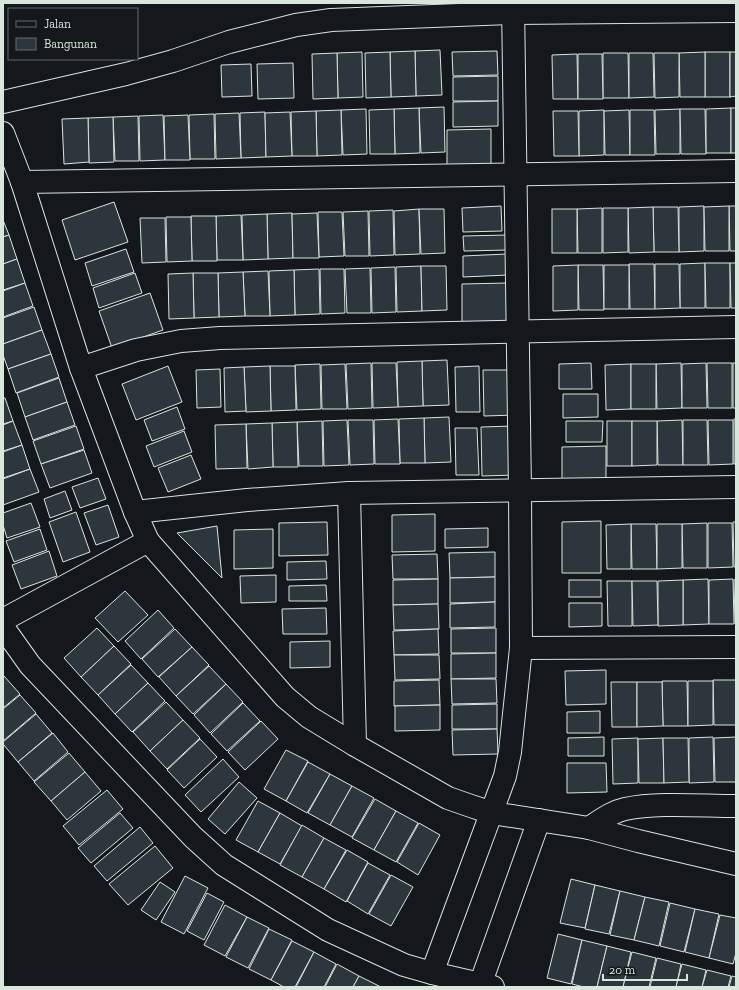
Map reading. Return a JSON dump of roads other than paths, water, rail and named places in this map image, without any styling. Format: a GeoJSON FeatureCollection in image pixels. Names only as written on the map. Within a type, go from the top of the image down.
{"type":"FeatureCollection","features":[{"type":"Feature","properties":{"kind":"street"},"geometry":{"type":"LineString","coordinates":[[3,102],[126,74],[173,61],[229,42],[296,25],[331,20],[513,8],[736,11]]}},
{"type":"Feature","properties":{"kind":"street"},"geometry":{"type":"LineString","coordinates":[[432,973],[505,776],[510,752],[521,648],[513,8]]}},
{"type":"Feature","properties":{"kind":"street"},"geometry":{"type":"LineString","coordinates":[[3,133],[22,182],[81,368],[135,512],[148,541],[285,697],[309,717],[448,798],[492,813],[589,828],[736,864]]}},
{"type":"Feature","properties":{"kind":"street"},"geometry":{"type":"LineString","coordinates":[[22,182],[736,171]]}},
{"type":"Feature","properties":{"kind":"street"},"geometry":{"type":"LineString","coordinates":[[81,368],[136,350],[181,341],[220,338],[518,330],[736,327]]}},
{"type":"Feature","properties":{"kind":"street"},"geometry":{"type":"LineString","coordinates":[[135,512],[247,500],[349,493],[736,487]]}},
{"type":"Feature","properties":{"kind":"street"},"geometry":{"type":"LineString","coordinates":[[349,493],[355,745]]}},
{"type":"Feature","properties":{"kind":"street"},"geometry":{"type":"LineString","coordinates":[[3,620],[148,541]]}},
{"type":"Feature","properties":{"kind":"street"},"geometry":{"type":"LineString","coordinates":[[3,627],[30,665],[192,837],[224,865],[328,930],[404,965],[486,986],[539,820]]}},
{"type":"Feature","properties":{"kind":"street"},"geometry":{"type":"LineString","coordinates":[[521,648],[736,647]]}},
{"type":"Feature","properties":{"kind":"street"},"geometry":{"type":"LineString","coordinates":[[589,828],[607,816],[623,810],[644,806],[736,806]]}}]}
